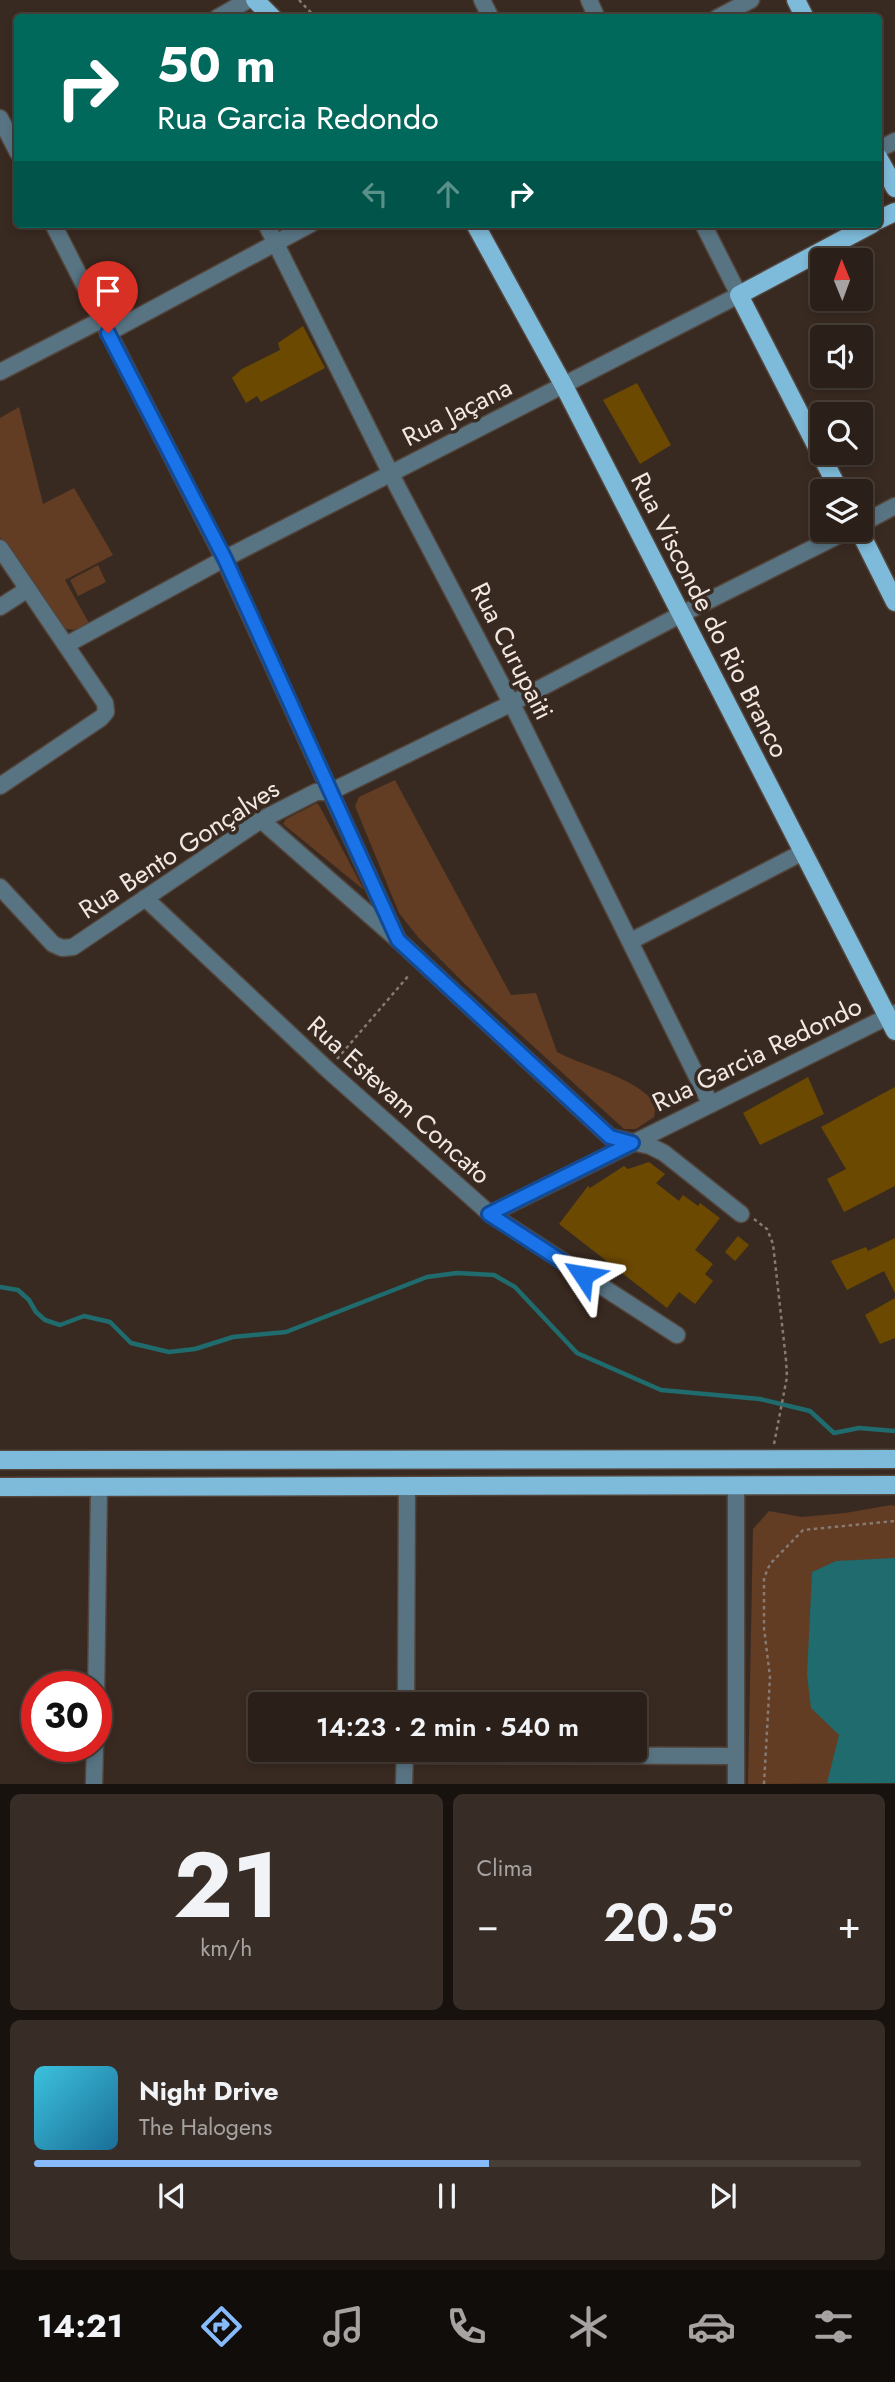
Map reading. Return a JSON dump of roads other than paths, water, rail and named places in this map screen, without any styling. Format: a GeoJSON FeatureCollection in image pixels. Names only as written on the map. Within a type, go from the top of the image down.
{"type":"FeatureCollection","features":[{"type":"Feature","properties":{"kind":"main road"},"geometry":{"type":"LineString","coordinates":[[255,0],[269,14]]}},
{"type":"Feature","properties":{"kind":"main road"},"geometry":{"type":"LineString","coordinates":[[882,164],[895,188]]}},
{"type":"Feature","properties":{"kind":"main road","name":"Rua Visconde do Rio Branco"},"geometry":{"type":"LineString","coordinates":[[477,228],[564,386],[680,615],[892,1020]]}},
{"type":"Feature","properties":{"kind":"main road","name":"Rua Jaçana"},"geometry":{"type":"LineString","coordinates":[[739,295],[865,228]]}},
{"type":"Feature","properties":{"kind":"main road"},"geometry":{"type":"LineString","coordinates":[[739,295],[833,479]]}},
{"type":"Feature","properties":{"kind":"main road"},"geometry":{"type":"LineString","coordinates":[[865,542],[895,602]]}},
{"type":"Feature","properties":{"kind":"main road"},"geometry":{"type":"LineString","coordinates":[[0,1460],[895,1459]]}},
{"type":"Feature","properties":{"kind":"main road"},"geometry":{"type":"LineString","coordinates":[[0,1487],[895,1485]]}},
{"type":"Feature","properties":{"kind":"street"},"geometry":{"type":"LineString","coordinates":[[224,14],[248,0]]}},
{"type":"Feature","properties":{"kind":"street"},"geometry":{"type":"LineString","coordinates":[[724,14],[751,0]]}},
{"type":"Feature","properties":{"kind":"street"},"geometry":{"type":"LineString","coordinates":[[5,123],[14,144]]}},
{"type":"Feature","properties":{"kind":"street"},"geometry":{"type":"LineString","coordinates":[[55,228],[225,559],[398,940]]}},
{"type":"Feature","properties":{"kind":"street","name":"Rua Curupaiti"},"geometry":{"type":"LineString","coordinates":[[268,228],[392,475],[512,703],[710,1103]]}},
{"type":"Feature","properties":{"kind":"street"},"geometry":{"type":"LineString","coordinates":[[0,372],[104,327],[304,228]]}},
{"type":"Feature","properties":{"kind":"street"},"geometry":{"type":"LineString","coordinates":[[705,228],[739,295]]}},
{"type":"Feature","properties":{"kind":"street","name":"Rua Jaçana"},"geometry":{"type":"LineString","coordinates":[[66,645],[225,559],[739,295]]}},
{"type":"Feature","properties":{"kind":"street"},"geometry":{"type":"LineString","coordinates":[[873,518],[895,506]]}},
{"type":"Feature","properties":{"kind":"street","name":"Rua Bento Gonçalves"},"geometry":{"type":"LineString","coordinates":[[0,887],[53,944],[62,948],[73,947],[261,820],[316,792],[330,792],[512,703],[825,542]]}},
{"type":"Feature","properties":{"kind":"street"},"geometry":{"type":"LineString","coordinates":[[0,548],[105,704],[106,712],[0,786]]}},
{"type":"Feature","properties":{"kind":"street"},"geometry":{"type":"LineString","coordinates":[[0,607],[28,589]]}},
{"type":"Feature","properties":{"kind":"street"},"geometry":{"type":"LineString","coordinates":[[261,820],[398,940],[610,1137],[650,1146],[664,1153],[741,1214]]}},
{"type":"Feature","properties":{"kind":"street"},"geometry":{"type":"LineString","coordinates":[[631,941],[803,852]]}},
{"type":"Feature","properties":{"kind":"street","name":"Rua Estevam Concato"},"geometry":{"type":"LineString","coordinates":[[145,898],[328,1070],[489,1214],[677,1335]]}},
{"type":"Feature","properties":{"kind":"street","name":"Rua Garcia Redondo"},"geometry":{"type":"LineString","coordinates":[[489,1214],[710,1103],[892,1020]]}},
{"type":"Feature","properties":{"kind":"street"},"geometry":{"type":"LineString","coordinates":[[736,1485],[736,1783]]}},
{"type":"Feature","properties":{"kind":"street"},"geometry":{"type":"LineString","coordinates":[[405,1692],[407,1486]]}},
{"type":"Feature","properties":{"kind":"street"},"geometry":{"type":"LineString","coordinates":[[96,1671],[99,1487]]}},
{"type":"Feature","properties":{"kind":"street"},"geometry":{"type":"LineString","coordinates":[[647,1755],[735,1756]]}},
{"type":"Feature","properties":{"kind":"street"},"geometry":{"type":"LineString","coordinates":[[94,1783],[95,1762]]}},
{"type":"Feature","properties":{"kind":"street"},"geometry":{"type":"LineString","coordinates":[[404,1783],[405,1762]]}},
{"type":"Feature","properties":{"kind":"water"},"geometry":{"type":"Polygon","coordinates":[[[895,1558],[895,1783],[827,1783],[839,1735],[811,1708],[807,1675],[812,1572],[836,1561],[895,1558]]]}},
{"type":"Feature","properties":{"kind":"waterway"},"geometry":{"type":"LineString","coordinates":[[0,1287],[18,1290],[45,1320],[60,1325],[84,1316],[110,1322],[131,1343],[169,1352],[195,1349],[233,1337],[286,1332],[427,1277],[457,1273],[494,1275],[515,1287],[577,1353],[661,1390],[760,1399],[810,1411],[834,1433],[859,1428],[895,1431]]}}]}
